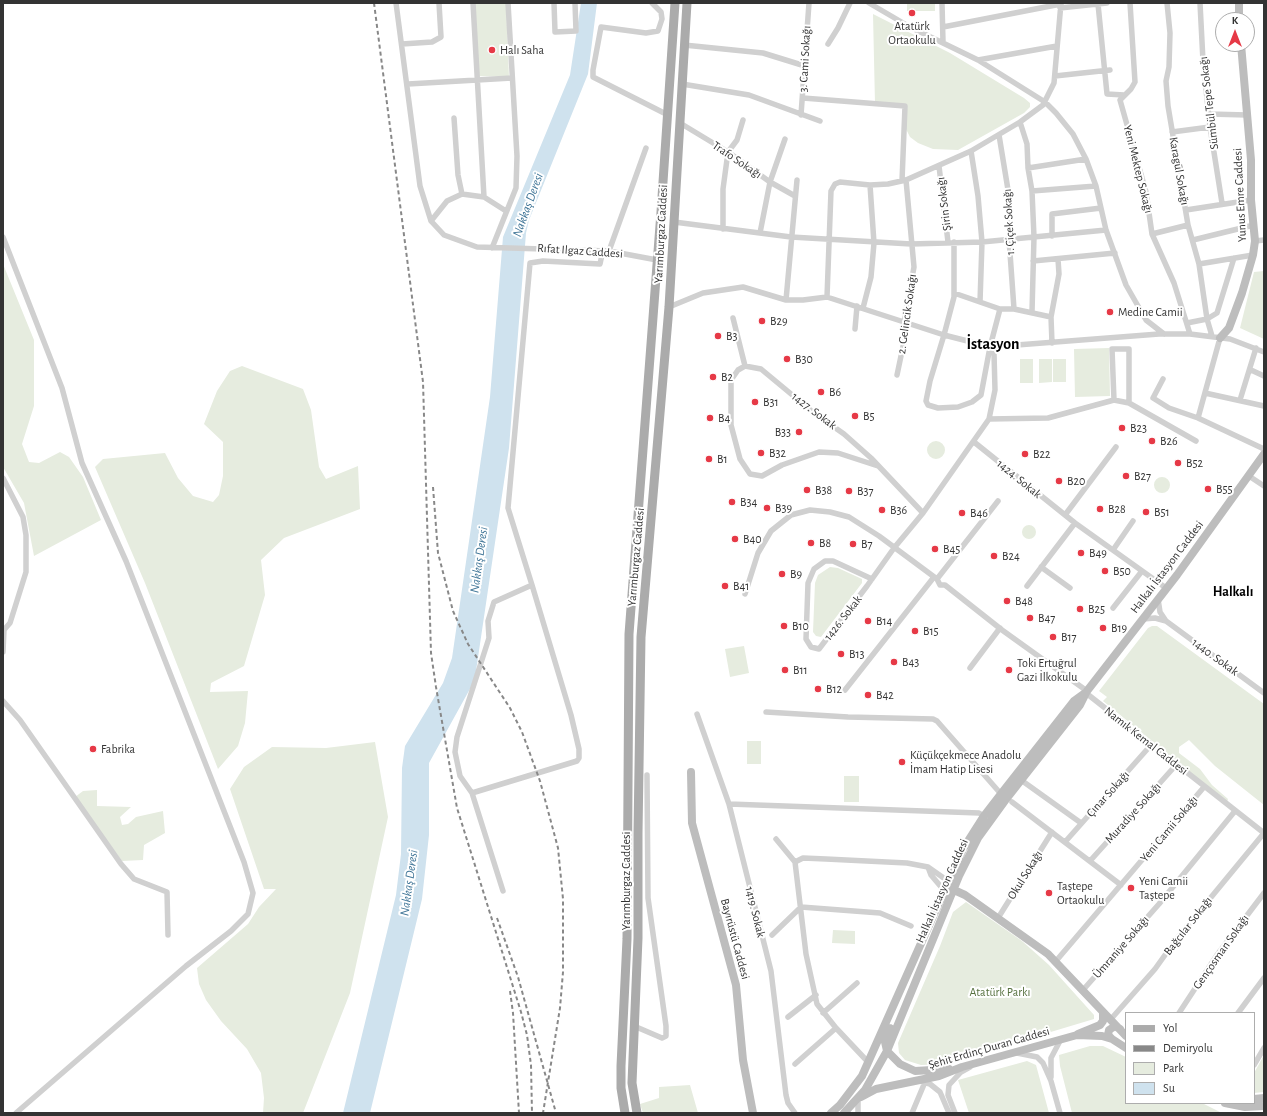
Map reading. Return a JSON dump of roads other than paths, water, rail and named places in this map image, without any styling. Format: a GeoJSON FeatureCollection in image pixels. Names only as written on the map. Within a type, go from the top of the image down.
{"type":"FeatureCollection","features":[{"type":"Feature","properties":{"kind":"main road","name":"Yarımburgaz Caddesi"},"geometry":{"type":"LineString","coordinates":[[624,1113],[621,1088],[627,939],[628,634],[668,115],[675,3]]}},
{"type":"Feature","properties":{"kind":"main road","name":"Yarımburgaz Caddesi"},"geometry":{"type":"LineString","coordinates":[[637,1113],[632,1083],[638,938],[641,637],[669,307],[687,3]]}},
{"type":"Feature","properties":{"kind":"main road","name":"Yunus Emre Caddesi"},"geometry":{"type":"LineString","coordinates":[[1216,337],[1232,322],[1253,255],[1255,241],[1251,200],[1252,160],[1242,52]]}},
{"type":"Feature","properties":{"kind":"main road"},"geometry":{"type":"LineString","coordinates":[[660,221],[674,222]]}},
{"type":"Feature","properties":{"kind":"main road","name":"Halkalı İstasyon Caddesi"},"geometry":{"type":"LineString","coordinates":[[831,1113],[851,1091],[876,1047],[948,881],[963,849],[984,816],[1007,798],[1022,780],[1080,705],[1086,692],[1158,599],[1263,457]]}},
{"type":"Feature","properties":{"kind":"main road","name":"Halkalı İstasyon Caddesi"},"geometry":{"type":"LineString","coordinates":[[844,1113],[858,1098],[887,1051],[954,890],[978,838],[1074,701],[1086,692]]}},
{"type":"Feature","properties":{"kind":"main road","name":"Bayırüstü Caddesi"},"geometry":{"type":"LineString","coordinates":[[691,772],[692,823],[736,985],[742,1060],[753,1113]]}},
{"type":"Feature","properties":{"kind":"main road"},"geometry":{"type":"LineString","coordinates":[[942,897],[954,890],[965,895],[1048,954],[1124,1032]]}},
{"type":"Feature","properties":{"kind":"main road"},"geometry":{"type":"LineString","coordinates":[[912,963],[911,976],[886,1035],[885,1042],[887,1051],[900,1064],[915,1071],[929,1072],[962,1067]]}},
{"type":"Feature","properties":{"kind":"main road"},"geometry":{"type":"LineString","coordinates":[[1077,1035],[1100,1025],[1103,1021],[1103,1012]]}},
{"type":"Feature","properties":{"kind":"main road"},"geometry":{"type":"LineString","coordinates":[[623,1026],[634,1026]]}},
{"type":"Feature","properties":{"kind":"main road"},"geometry":{"type":"LineString","coordinates":[[1112,1039],[1108,1035],[1109,1030],[1115,1026],[1124,1032]]}},
{"type":"Feature","properties":{"kind":"main road","name":"Şehit Erdinç Duran Caddesi"},"geometry":{"type":"LineString","coordinates":[[858,1098],[876,1089],[921,1081],[962,1067],[1077,1035],[1112,1039],[1125,1047]]}},
{"type":"Feature","properties":{"kind":"main road"},"geometry":{"type":"LineString","coordinates":[[1230,1104],[1245,1107],[1264,1106]]}},
{"type":"Feature","properties":{"kind":"street"},"geometry":{"type":"LineString","coordinates":[[396,3],[408,84],[420,186],[431,221],[444,235],[461,243],[477,247],[492,248],[516,188],[517,156],[508,3]]}},
{"type":"Feature","properties":{"kind":"street"},"geometry":{"type":"LineString","coordinates":[[402,44],[432,42],[441,37],[439,3]]}},
{"type":"Feature","properties":{"kind":"street"},"geometry":{"type":"LineString","coordinates":[[473,3],[476,81],[484,197]]}},
{"type":"Feature","properties":{"kind":"street"},"geometry":{"type":"LineString","coordinates":[[554,3],[555,32],[576,31],[575,3]]}},
{"type":"Feature","properties":{"kind":"street"},"geometry":{"type":"LineString","coordinates":[[652,3],[661,12],[662,20],[658,31],[646,33],[601,27],[593,70],[594,77],[668,115]]}},
{"type":"Feature","properties":{"kind":"street","name":"3. Cami Sokağı"},"geometry":{"type":"LineString","coordinates":[[801,115],[809,3]]}},
{"type":"Feature","properties":{"kind":"street"},"geometry":{"type":"LineString","coordinates":[[828,44],[838,28],[850,3]]}},
{"type":"Feature","properties":{"kind":"street"},"geometry":{"type":"LineString","coordinates":[[870,3],[892,18],[978,60],[1045,102],[1056,113],[1073,134],[1086,159],[1096,186],[1106,230],[1126,286],[1146,320],[1164,334]]}},
{"type":"Feature","properties":{"kind":"street"},"geometry":{"type":"LineString","coordinates":[[942,3],[943,42]]}},
{"type":"Feature","properties":{"kind":"street"},"geometry":{"type":"LineString","coordinates":[[943,27],[1060,5],[1106,3]]}},
{"type":"Feature","properties":{"kind":"street"},"geometry":{"type":"LineString","coordinates":[[1098,4],[1107,70],[1107,94],[1124,95],[1131,89],[1135,82],[1130,3]]}},
{"type":"Feature","properties":{"kind":"street","name":"Karagül Sokağı"},"geometry":{"type":"LineString","coordinates":[[1167,3],[1170,40],[1169,67],[1166,81],[1172,132],[1188,226],[1199,264],[1208,318],[1216,337]]}},
{"type":"Feature","properties":{"kind":"street","name":"Sümbül Tepe Sokağı"},"geometry":{"type":"LineString","coordinates":[[1200,3],[1203,61],[1210,126],[1222,203]]}},
{"type":"Feature","properties":{"kind":"street"},"geometry":{"type":"LineString","coordinates":[[826,297],[831,191],[835,184],[840,182],[870,185],[904,180],[971,151],[1020,122],[1043,105],[1054,83],[1060,5]]}},
{"type":"Feature","properties":{"kind":"street"},"geometry":{"type":"LineString","coordinates":[[684,45],[763,53],[805,66]]}},
{"type":"Feature","properties":{"kind":"street"},"geometry":{"type":"LineString","coordinates":[[978,60],[1057,46]]}},
{"type":"Feature","properties":{"kind":"street"},"geometry":{"type":"LineString","coordinates":[[1055,76],[1107,70]]}},
{"type":"Feature","properties":{"kind":"street"},"geometry":{"type":"LineString","coordinates":[[408,84],[512,78]]}},
{"type":"Feature","properties":{"kind":"street"},"geometry":{"type":"LineString","coordinates":[[682,84],[749,95],[820,121]]}},
{"type":"Feature","properties":{"kind":"street","name":"Yeni Mektep Sokağı"},"geometry":{"type":"LineString","coordinates":[[1124,95],[1120,100],[1146,192],[1152,234],[1174,284],[1190,334]]}},
{"type":"Feature","properties":{"kind":"street","name":"2. Gelincik Sokağı"},"geometry":{"type":"LineString","coordinates":[[803,98],[905,106],[904,180],[914,267],[904,322],[905,337],[897,375]]}},
{"type":"Feature","properties":{"kind":"street"},"geometry":{"type":"LineString","coordinates":[[1209,114],[1247,115]]}},
{"type":"Feature","properties":{"kind":"street"},"geometry":{"type":"LineString","coordinates":[[454,118],[458,175],[462,194]]}},
{"type":"Feature","properties":{"kind":"street"},"geometry":{"type":"LineString","coordinates":[[723,230],[723,189],[728,152],[737,140],[743,120]]}},
{"type":"Feature","properties":{"kind":"street"},"geometry":{"type":"LineString","coordinates":[[1020,122],[1026,144],[1032,191],[1034,237],[1032,312]]}},
{"type":"Feature","properties":{"kind":"street","name":"Trafo Sokağı"},"geometry":{"type":"LineString","coordinates":[[680,123],[728,152],[770,182],[795,196]]}},
{"type":"Feature","properties":{"kind":"street"},"geometry":{"type":"LineString","coordinates":[[1172,132],[1210,126]]}},
{"type":"Feature","properties":{"kind":"street","name":"1. Çiçek Sokağı"},"geometry":{"type":"LineString","coordinates":[[999,135],[1010,202],[1009,239],[1014,309]]}},
{"type":"Feature","properties":{"kind":"street"},"geometry":{"type":"LineString","coordinates":[[760,233],[770,182],[785,139]]}},
{"type":"Feature","properties":{"kind":"street"},"geometry":{"type":"LineString","coordinates":[[472,793],[577,761],[579,758],[579,749],[572,714],[508,508],[530,263],[543,261],[600,264],[646,148]]}},
{"type":"Feature","properties":{"kind":"street"},"geometry":{"type":"LineString","coordinates":[[971,151],[978,196],[982,242],[980,302]]}},
{"type":"Feature","properties":{"kind":"street"},"geometry":{"type":"LineString","coordinates":[[1028,168],[1086,159]]}},
{"type":"Feature","properties":{"kind":"street","name":"Şirin Sokağı"},"geometry":{"type":"LineString","coordinates":[[939,166],[951,242],[954,293],[944,335],[930,381],[926,401],[928,405],[938,408],[958,407],[972,402],[981,395],[990,347]]}},
{"type":"Feature","properties":{"kind":"street"},"geometry":{"type":"LineString","coordinates":[[786,300],[790,237],[797,180]]}},
{"type":"Feature","properties":{"kind":"street"},"geometry":{"type":"LineString","coordinates":[[855,329],[860,307],[871,277],[874,243],[870,185]]}},
{"type":"Feature","properties":{"kind":"street"},"geometry":{"type":"LineString","coordinates":[[1032,191],[1096,186]]}},
{"type":"Feature","properties":{"kind":"street"},"geometry":{"type":"LineString","coordinates":[[431,221],[447,201],[462,194],[484,197],[506,211]]}},
{"type":"Feature","properties":{"kind":"street"},"geometry":{"type":"LineString","coordinates":[[1186,210],[1222,203],[1251,200]]}},
{"type":"Feature","properties":{"kind":"street"},"geometry":{"type":"LineString","coordinates":[[1052,236],[1052,214],[1101,208]]}},
{"type":"Feature","properties":{"kind":"street"},"geometry":{"type":"LineString","coordinates":[[674,222],[723,230],[790,237],[911,244],[982,242],[1106,230]]}},
{"type":"Feature","properties":{"kind":"street"},"geometry":{"type":"LineString","coordinates":[[1193,240],[1254,225]]}},
{"type":"Feature","properties":{"kind":"street"},"geometry":{"type":"LineString","coordinates":[[1152,234],[1188,226]]}},
{"type":"Feature","properties":{"kind":"street"},"geometry":{"type":"LineString","coordinates":[[3,237],[62,388],[82,463],[129,568],[244,862],[253,893],[248,914],[231,931],[186,966],[16,1113]]}},
{"type":"Feature","properties":{"kind":"street"},"geometry":{"type":"LineString","coordinates":[[1255,241],[1264,240]]}},
{"type":"Feature","properties":{"kind":"street","name":"Rıfat Ilgaz Caddesi"},"geometry":{"type":"LineString","coordinates":[[492,248],[606,250],[657,260]]}},
{"type":"Feature","properties":{"kind":"street"},"geometry":{"type":"LineString","coordinates":[[1033,260],[1115,253]]}},
{"type":"Feature","properties":{"kind":"street"},"geometry":{"type":"LineString","coordinates":[[1199,264],[1253,255]]}},
{"type":"Feature","properties":{"kind":"street"},"geometry":{"type":"LineString","coordinates":[[1187,323],[1208,318],[1217,313],[1234,258]]}},
{"type":"Feature","properties":{"kind":"street"},"geometry":{"type":"LineString","coordinates":[[1052,343],[1051,317],[1060,274],[1058,259]]}},
{"type":"Feature","properties":{"kind":"street"},"geometry":{"type":"LineString","coordinates":[[669,307],[703,293],[743,287],[786,300],[803,300],[826,297],[944,335],[990,347],[1164,334],[1190,334],[1230,339],[1264,352]]}},
{"type":"Feature","properties":{"kind":"street"},"geometry":{"type":"LineString","coordinates":[[954,293],[1000,309],[1014,309],[1051,317]]}},
{"type":"Feature","properties":{"kind":"street"},"geometry":{"type":"LineString","coordinates":[[990,347],[1000,309]]}},
{"type":"Feature","properties":{"kind":"street"},"geometry":{"type":"LineString","coordinates":[[733,318],[745,366]]}},
{"type":"Feature","properties":{"kind":"street"},"geometry":{"type":"LineString","coordinates":[[1198,418],[1205,393],[1216,337]]}},
{"type":"Feature","properties":{"kind":"street"},"geometry":{"type":"LineString","coordinates":[[1240,400],[1256,348]]}},
{"type":"Feature","properties":{"kind":"street"},"geometry":{"type":"LineString","coordinates":[[1114,400],[1112,349],[1129,349],[1129,403]]}},
{"type":"Feature","properties":{"kind":"street","name":"1426. Sokak"},"geometry":{"type":"LineString","coordinates":[[872,579],[833,561],[825,561],[814,569],[808,583],[806,639],[810,647],[819,648],[872,579],[894,548],[923,513],[989,419],[996,390],[994,352]]}},
{"type":"Feature","properties":{"kind":"street","name":"1427. Sokak"},"geometry":{"type":"LineString","coordinates":[[878,466],[838,453],[819,452],[782,465],[762,476],[750,474],[740,459],[731,424],[731,380],[738,370],[745,366],[761,369],[814,413],[844,434],[878,466],[923,513]]}},
{"type":"Feature","properties":{"kind":"street"},"geometry":{"type":"LineString","coordinates":[[1250,370],[1264,376]]}},
{"type":"Feature","properties":{"kind":"street"},"geometry":{"type":"LineString","coordinates":[[1163,379],[1153,398],[1169,408],[1198,418],[1264,450]]}},
{"type":"Feature","properties":{"kind":"street"},"geometry":{"type":"LineString","coordinates":[[1205,393],[1264,406]]}},
{"type":"Feature","properties":{"kind":"street"},"geometry":{"type":"LineString","coordinates":[[989,419],[1048,418],[1114,400],[1129,403],[1196,441]]}},
{"type":"Feature","properties":{"kind":"street","name":"1424. Sokak"},"geometry":{"type":"LineString","coordinates":[[974,442],[1075,523],[1166,588]]}},
{"type":"Feature","properties":{"kind":"street"},"geometry":{"type":"LineString","coordinates":[[1065,515],[1116,446]]}},
{"type":"Feature","properties":{"kind":"street"},"geometry":{"type":"LineString","coordinates":[[1249,476],[1264,486]]}},
{"type":"Feature","properties":{"kind":"street"},"geometry":{"type":"LineString","coordinates":[[3,478],[23,518],[26,535],[26,572],[10,624],[4,631],[3,652]]}},
{"type":"Feature","properties":{"kind":"street"},"geometry":{"type":"LineString","coordinates":[[845,690],[998,501]]}},
{"type":"Feature","properties":{"kind":"street"},"geometry":{"type":"LineString","coordinates":[[745,594],[758,553],[771,531],[791,515],[810,510],[830,512],[849,518],[936,578]]}},
{"type":"Feature","properties":{"kind":"street"},"geometry":{"type":"LineString","coordinates":[[1113,550],[1133,522]]}},
{"type":"Feature","properties":{"kind":"street"},"geometry":{"type":"LineString","coordinates":[[1027,586],[1075,523]]}},
{"type":"Feature","properties":{"kind":"street"},"geometry":{"type":"LineString","coordinates":[[1041,567],[1070,588]]}},
{"type":"Feature","properties":{"kind":"street"},"geometry":{"type":"LineString","coordinates":[[1113,608],[1142,571]]}},
{"type":"Feature","properties":{"kind":"street","name":"Namık Kemal Caddesi"},"geometry":{"type":"LineString","coordinates":[[936,578],[944,580],[945,585],[1086,692],[1176,765],[1264,833]]}},
{"type":"Feature","properties":{"kind":"street"},"geometry":{"type":"LineString","coordinates":[[503,891],[472,793],[460,776],[455,752],[457,737],[489,638],[488,621],[494,602],[532,585]]}},
{"type":"Feature","properties":{"kind":"street"},"geometry":{"type":"LineString","coordinates":[[1158,599],[1160,612],[1166,621]]}},
{"type":"Feature","properties":{"kind":"street","name":"1440. Sokak"},"geometry":{"type":"LineString","coordinates":[[1143,618],[1155,618],[1166,621],[1264,693]]}},
{"type":"Feature","properties":{"kind":"street"},"geometry":{"type":"LineString","coordinates":[[970,668],[1000,628]]}},
{"type":"Feature","properties":{"kind":"street"},"geometry":{"type":"LineString","coordinates":[[3,701],[20,720],[121,864],[134,879],[167,892],[168,935]]}},
{"type":"Feature","properties":{"kind":"street"},"geometry":{"type":"LineString","coordinates":[[766,712],[848,717],[933,719],[937,721],[1007,798],[1121,885]]}},
{"type":"Feature","properties":{"kind":"street","name":"1419. Sokak"},"geometry":{"type":"LineString","coordinates":[[697,714],[729,804],[772,971],[786,1095],[788,1103],[795,1113]]}},
{"type":"Feature","properties":{"kind":"street","name":"Çınar Sokağı"},"geometry":{"type":"LineString","coordinates":[[1065,842],[1151,745]]}},
{"type":"Feature","properties":{"kind":"street","name":"Muradiye Sokağı"},"geometry":{"type":"LineString","coordinates":[[1090,861],[1176,765]]}},
{"type":"Feature","properties":{"kind":"street"},"geometry":{"type":"LineString","coordinates":[[634,1026],[662,1038],[666,1036],[666,1026],[648,898],[647,775]]}},
{"type":"Feature","properties":{"kind":"street"},"geometry":{"type":"LineString","coordinates":[[1022,780],[1081,824]]}},
{"type":"Feature","properties":{"kind":"street","name":"Yeni Camii Sokağı"},"geometry":{"type":"LineString","coordinates":[[1056,961],[1204,787]]}},
{"type":"Feature","properties":{"kind":"street"},"geometry":{"type":"LineString","coordinates":[[729,804],[979,813],[984,816]]}},
{"type":"Feature","properties":{"kind":"street","name":"Ümraniye Sokağı"},"geometry":{"type":"LineString","coordinates":[[1083,990],[1159,904],[1235,811]]}},
{"type":"Feature","properties":{"kind":"street","name":"Okul Sokağı"},"geometry":{"type":"LineString","coordinates":[[998,918],[1052,832]]}},
{"type":"Feature","properties":{"kind":"street","name":"Bağcılar Sokağı"},"geometry":{"type":"LineString","coordinates":[[1111,1019],[1155,969],[1175,941],[1264,833]]}},
{"type":"Feature","properties":{"kind":"street"},"geometry":{"type":"LineString","coordinates":[[776,839],[795,862],[806,954],[817,1004],[836,1028],[868,1062]]}},
{"type":"Feature","properties":{"kind":"street"},"geometry":{"type":"LineString","coordinates":[[795,862],[803,858],[907,863],[928,867],[948,881]]}},
{"type":"Feature","properties":{"kind":"street"},"geometry":{"type":"LineString","coordinates":[[928,867],[931,875],[942,888],[942,897]]}},
{"type":"Feature","properties":{"kind":"street","name":"Gençosman Sokağı"},"geometry":{"type":"LineString","coordinates":[[1180,1012],[1218,955],[1264,893]]}},
{"type":"Feature","properties":{"kind":"street"},"geometry":{"type":"LineString","coordinates":[[772,935],[801,907],[880,912],[911,926]]}},
{"type":"Feature","properties":{"kind":"street"},"geometry":{"type":"LineString","coordinates":[[1239,1012],[1264,978]]}},
{"type":"Feature","properties":{"kind":"street"},"geometry":{"type":"LineString","coordinates":[[823,1013],[857,982]]}},
{"type":"Feature","properties":{"kind":"street"},"geometry":{"type":"LineString","coordinates":[[788,1017],[816,995]]}},
{"type":"Feature","properties":{"kind":"street"},"geometry":{"type":"LineString","coordinates":[[794,1064],[836,1028]]}},
{"type":"Feature","properties":{"kind":"street"},"geometry":{"type":"LineString","coordinates":[[1051,1081],[1051,1058],[1061,1039]]}},
{"type":"Feature","properties":{"kind":"street"},"geometry":{"type":"LineString","coordinates":[[1255,1063],[1264,1048]]}},
{"type":"Feature","properties":{"kind":"street"},"geometry":{"type":"LineString","coordinates":[[1014,1052],[1036,1057],[1043,1063],[1051,1081],[1060,1113]]}},
{"type":"Feature","properties":{"kind":"street"},"geometry":{"type":"LineString","coordinates":[[955,1113],[948,1095],[949,1085],[961,1072],[976,1063]]}},
{"type":"Feature","properties":{"kind":"street"},"geometry":{"type":"LineString","coordinates":[[912,1113],[921,1081],[934,1086],[940,1092],[949,1113]]}},
{"type":"Feature","properties":{"kind":"street"},"geometry":{"type":"LineString","coordinates":[[858,1098],[858,1113]]}},
{"type":"Feature","properties":{"kind":"water","name":"Nakkaş Deresi"},"geometry":{"type":"Polygon","coordinates":[[[581,3],[597,3],[588,74],[529,220],[526,233],[509,448],[476,671],[471,687],[429,763],[429,835],[422,899],[370,1113],[343,1113],[396,895],[401,854],[402,768],[405,746],[443,683],[452,658],[490,397],[503,237],[570,75],[581,3]]]}},
{"type":"Feature","properties":{"kind":"railway"},"geometry":{"type":"LineString","coordinates":[[374,3],[423,382],[431,653],[457,808],[527,1035],[531,1065],[532,1113]]}},
{"type":"Feature","properties":{"kind":"railway"},"geometry":{"type":"LineString","coordinates":[[433,487],[438,553],[453,611],[468,644],[510,708],[522,732],[540,781],[558,848],[563,899],[563,972],[560,1008],[543,1113]]}},
{"type":"Feature","properties":{"kind":"railway"},"geometry":{"type":"LineString","coordinates":[[497,918],[518,977],[556,1113]]}},
{"type":"Feature","properties":{"kind":"railway"},"geometry":{"type":"LineString","coordinates":[[510,991],[513,1013],[519,1113]]}},
{"type":"Feature","properties":{"kind":"place","name":"Atatürk Ortaokulu"},"geometry":{"type":"Point","coordinates":[912,13]}},
{"type":"Feature","properties":{"kind":"place","name":"Halı Saha"},"geometry":{"type":"Point","coordinates":[492,50]}},
{"type":"Feature","properties":{"kind":"place","name":"Medine Camii"},"geometry":{"type":"Point","coordinates":[1110,312]}},
{"type":"Feature","properties":{"kind":"place","name":"B29"},"geometry":{"type":"Point","coordinates":[762,321]}},
{"type":"Feature","properties":{"kind":"place","name":"B3"},"geometry":{"type":"Point","coordinates":[718,336]}},
{"type":"Feature","properties":{"kind":"place","name":"B30"},"geometry":{"type":"Point","coordinates":[787,359]}},
{"type":"Feature","properties":{"kind":"place","name":"B2"},"geometry":{"type":"Point","coordinates":[713,377]}},
{"type":"Feature","properties":{"kind":"place","name":"B6"},"geometry":{"type":"Point","coordinates":[821,392]}},
{"type":"Feature","properties":{"kind":"place","name":"B31"},"geometry":{"type":"Point","coordinates":[755,402]}},
{"type":"Feature","properties":{"kind":"place","name":"B5"},"geometry":{"type":"Point","coordinates":[855,416]}},
{"type":"Feature","properties":{"kind":"place","name":"B4"},"geometry":{"type":"Point","coordinates":[710,418]}},
{"type":"Feature","properties":{"kind":"place","name":"B23"},"geometry":{"type":"Point","coordinates":[1122,428]}},
{"type":"Feature","properties":{"kind":"place","name":"B33"},"geometry":{"type":"Point","coordinates":[799,432]}},
{"type":"Feature","properties":{"kind":"place","name":"B26"},"geometry":{"type":"Point","coordinates":[1152,441]}},
{"type":"Feature","properties":{"kind":"place","name":"B32"},"geometry":{"type":"Point","coordinates":[761,453]}},
{"type":"Feature","properties":{"kind":"place","name":"B22"},"geometry":{"type":"Point","coordinates":[1025,454]}},
{"type":"Feature","properties":{"kind":"place","name":"B1"},"geometry":{"type":"Point","coordinates":[709,459]}},
{"type":"Feature","properties":{"kind":"place","name":"B52"},"geometry":{"type":"Point","coordinates":[1178,463]}},
{"type":"Feature","properties":{"kind":"place","name":"B27"},"geometry":{"type":"Point","coordinates":[1126,476]}},
{"type":"Feature","properties":{"kind":"place","name":"B20"},"geometry":{"type":"Point","coordinates":[1059,481]}},
{"type":"Feature","properties":{"kind":"place","name":"B55"},"geometry":{"type":"Point","coordinates":[1208,489]}},
{"type":"Feature","properties":{"kind":"place","name":"B38"},"geometry":{"type":"Point","coordinates":[807,490]}},
{"type":"Feature","properties":{"kind":"place","name":"B37"},"geometry":{"type":"Point","coordinates":[849,491]}},
{"type":"Feature","properties":{"kind":"place","name":"B34"},"geometry":{"type":"Point","coordinates":[732,502]}},
{"type":"Feature","properties":{"kind":"place","name":"B39"},"geometry":{"type":"Point","coordinates":[767,508]}},
{"type":"Feature","properties":{"kind":"place","name":"B28"},"geometry":{"type":"Point","coordinates":[1100,509]}},
{"type":"Feature","properties":{"kind":"place","name":"B36"},"geometry":{"type":"Point","coordinates":[882,510]}},
{"type":"Feature","properties":{"kind":"place","name":"B51"},"geometry":{"type":"Point","coordinates":[1146,512]}},
{"type":"Feature","properties":{"kind":"place","name":"B46"},"geometry":{"type":"Point","coordinates":[962,513]}},
{"type":"Feature","properties":{"kind":"place","name":"B40"},"geometry":{"type":"Point","coordinates":[735,539]}},
{"type":"Feature","properties":{"kind":"place","name":"B8"},"geometry":{"type":"Point","coordinates":[811,543]}},
{"type":"Feature","properties":{"kind":"place","name":"B7"},"geometry":{"type":"Point","coordinates":[853,544]}},
{"type":"Feature","properties":{"kind":"place","name":"B45"},"geometry":{"type":"Point","coordinates":[935,549]}},
{"type":"Feature","properties":{"kind":"place","name":"B49"},"geometry":{"type":"Point","coordinates":[1081,553]}},
{"type":"Feature","properties":{"kind":"place","name":"B24"},"geometry":{"type":"Point","coordinates":[994,556]}},
{"type":"Feature","properties":{"kind":"place","name":"B50"},"geometry":{"type":"Point","coordinates":[1105,571]}},
{"type":"Feature","properties":{"kind":"place","name":"B9"},"geometry":{"type":"Point","coordinates":[782,574]}},
{"type":"Feature","properties":{"kind":"place","name":"B41"},"geometry":{"type":"Point","coordinates":[725,586]}},
{"type":"Feature","properties":{"kind":"place","name":"B48"},"geometry":{"type":"Point","coordinates":[1007,601]}},
{"type":"Feature","properties":{"kind":"place","name":"B25"},"geometry":{"type":"Point","coordinates":[1080,609]}},
{"type":"Feature","properties":{"kind":"place","name":"B47"},"geometry":{"type":"Point","coordinates":[1030,618]}},
{"type":"Feature","properties":{"kind":"place","name":"B14"},"geometry":{"type":"Point","coordinates":[868,621]}},
{"type":"Feature","properties":{"kind":"place","name":"B10"},"geometry":{"type":"Point","coordinates":[784,626]}},
{"type":"Feature","properties":{"kind":"place","name":"B19"},"geometry":{"type":"Point","coordinates":[1103,628]}},
{"type":"Feature","properties":{"kind":"place","name":"B15"},"geometry":{"type":"Point","coordinates":[915,631]}},
{"type":"Feature","properties":{"kind":"place","name":"B17"},"geometry":{"type":"Point","coordinates":[1053,637]}},
{"type":"Feature","properties":{"kind":"place","name":"B13"},"geometry":{"type":"Point","coordinates":[841,654]}},
{"type":"Feature","properties":{"kind":"place","name":"B43"},"geometry":{"type":"Point","coordinates":[894,662]}},
{"type":"Feature","properties":{"kind":"place","name":"B11"},"geometry":{"type":"Point","coordinates":[785,670]}},
{"type":"Feature","properties":{"kind":"place","name":"Toki Ertuğrul Gazi İlkokulu"},"geometry":{"type":"Point","coordinates":[1009,670]}},
{"type":"Feature","properties":{"kind":"place","name":"B12"},"geometry":{"type":"Point","coordinates":[818,689]}},
{"type":"Feature","properties":{"kind":"place","name":"B42"},"geometry":{"type":"Point","coordinates":[868,695]}},
{"type":"Feature","properties":{"kind":"place","name":"Fabrika"},"geometry":{"type":"Point","coordinates":[93,749]}},
{"type":"Feature","properties":{"kind":"place","name":"Küçükçekmece Anadolu İmam Hatip Lisesi"},"geometry":{"type":"Point","coordinates":[902,762]}},
{"type":"Feature","properties":{"kind":"place","name":"Yeni Camii Taştepe"},"geometry":{"type":"Point","coordinates":[1131,888]}},
{"type":"Feature","properties":{"kind":"place","name":"Taştepe Ortaokulu"},"geometry":{"type":"Point","coordinates":[1049,893]}},
{"type":"Feature","properties":{"kind":"district","name":"İstasyon"},"geometry":{"type":"Point","coordinates":[993,344]}},
{"type":"Feature","properties":{"kind":"district","name":"Halkalı"},"geometry":{"type":"Point","coordinates":[1233,592]}},
{"type":"Feature","properties":{"kind":"park label","name":"Atatürk Parkı"},"geometry":{"type":"Point","coordinates":[1000,992]}}]}
